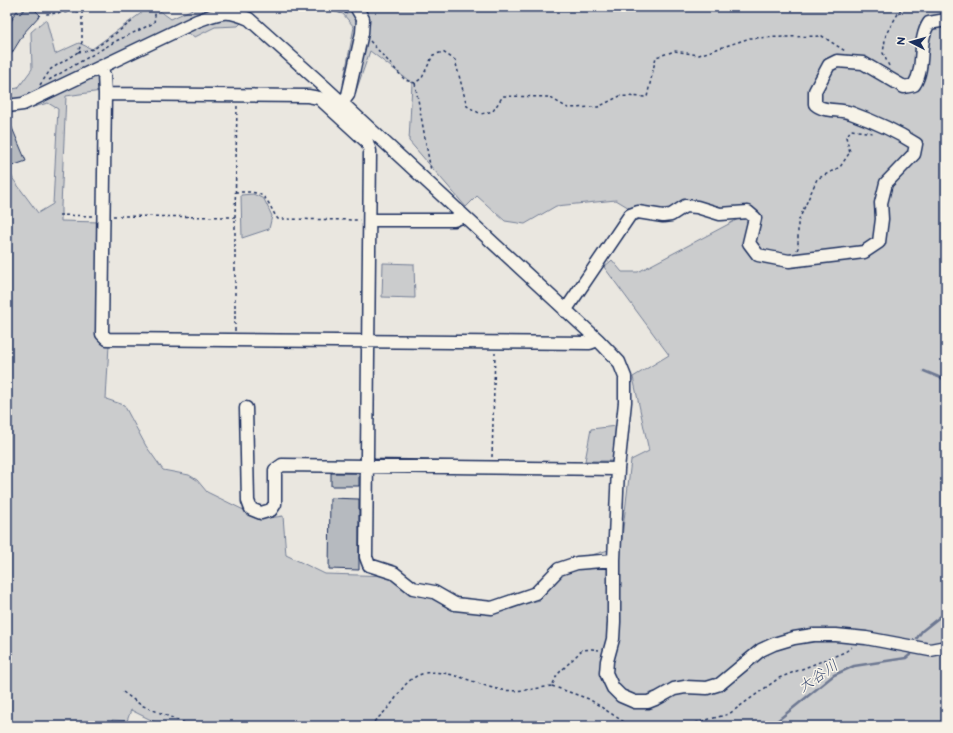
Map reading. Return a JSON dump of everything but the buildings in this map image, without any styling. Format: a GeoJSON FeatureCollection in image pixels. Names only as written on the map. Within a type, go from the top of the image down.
{"type":"FeatureCollection","features":[{"type":"Feature","properties":{"kind":"street"},"geometry":{"type":"LineString","coordinates":[[342,103],[348,95],[362,33],[363,19],[354,11]]}},
{"type":"Feature","properties":{"kind":"street"},"geometry":{"type":"LineString","coordinates":[[7,106],[23,104],[197,22],[222,12],[236,13],[249,19],[342,103],[598,340],[619,362],[625,377],[625,402],[618,469],[614,560],[613,639],[607,661],[606,673],[613,688],[621,696],[635,702],[648,702],[674,689],[685,687],[707,688],[720,684],[761,650],[794,638],[812,635],[836,634],[866,638],[921,649],[944,645]]}},
{"type":"Feature","properties":{"kind":"street"},"geometry":{"type":"LineString","coordinates":[[565,311],[630,215],[638,212],[663,216],[671,215],[685,206],[697,207],[720,214],[748,212],[755,218],[749,243],[758,255],[789,262],[864,252],[879,242],[882,219],[880,203],[886,183],[914,154],[916,144],[902,135],[849,112],[821,108],[815,104],[816,91],[828,65],[837,61],[863,63],[904,86],[914,85],[919,78],[924,30],[929,24],[946,20]]}},
{"type":"Feature","properties":{"kind":"street"},"geometry":{"type":"LineString","coordinates":[[99,68],[104,75],[105,94],[102,334],[107,339],[496,343],[590,343],[598,340]]}},
{"type":"Feature","properties":{"kind":"street"},"geometry":{"type":"LineString","coordinates":[[105,94],[308,96],[319,98],[366,142],[370,151],[366,557],[370,565],[394,573],[413,588],[434,592],[455,604],[492,608],[536,593],[559,569],[577,563],[614,560]]}},
{"type":"Feature","properties":{"kind":"street"},"geometry":{"type":"LineString","coordinates":[[370,220],[454,220],[464,216]]}},
{"type":"Feature","properties":{"kind":"street"},"geometry":{"type":"LineString","coordinates":[[246,408],[248,501],[252,510],[260,513],[271,510],[275,504],[276,470],[282,464],[618,469]]}},
{"type":"Feature","properties":{"kind":"path"},"geometry":{"type":"LineString","coordinates":[[134,20],[94,49],[78,52],[51,69],[40,85],[116,41],[154,23],[156,7]]}},
{"type":"Feature","properties":{"kind":"path"},"geometry":{"type":"LineString","coordinates":[[315,7],[354,11]]}},
{"type":"Feature","properties":{"kind":"path"},"geometry":{"type":"LineString","coordinates":[[890,69],[883,53],[886,34],[902,7]]}},
{"type":"Feature","properties":{"kind":"path"},"geometry":{"type":"LineString","coordinates":[[46,14],[82,11],[82,42],[78,52]]}},
{"type":"Feature","properties":{"kind":"path"},"geometry":{"type":"LineString","coordinates":[[362,33],[405,80],[415,83]]}},
{"type":"Feature","properties":{"kind":"path"},"geometry":{"type":"LineString","coordinates":[[415,83],[422,78],[433,55],[443,52],[455,60],[467,106],[481,114],[493,111],[504,96],[549,97],[568,108],[598,107],[620,96],[647,97],[656,57],[675,51],[699,55],[750,38],[822,36],[845,51]]}},
{"type":"Feature","properties":{"kind":"path"},"geometry":{"type":"LineString","coordinates":[[415,83],[432,187]]}},
{"type":"Feature","properties":{"kind":"path"},"geometry":{"type":"LineString","coordinates":[[235,341],[235,192],[237,95]]}},
{"type":"Feature","properties":{"kind":"path"},"geometry":{"type":"LineString","coordinates":[[789,262],[798,248],[798,222],[817,179],[840,167],[850,152],[846,137],[851,130],[879,134]]}},
{"type":"Feature","properties":{"kind":"path"},"geometry":{"type":"LineString","coordinates":[[235,192],[256,192],[268,201],[273,214],[278,219],[370,220]]}},
{"type":"Feature","properties":{"kind":"path"},"geometry":{"type":"LineString","coordinates":[[59,215],[235,217]]}},
{"type":"Feature","properties":{"kind":"path"},"geometry":{"type":"LineString","coordinates":[[492,467],[496,343]]}},
{"type":"Feature","properties":{"kind":"path"},"geometry":{"type":"LineString","coordinates":[[684,726],[729,714],[779,678],[845,652],[866,638]]}},
{"type":"Feature","properties":{"kind":"path"},"geometry":{"type":"LineString","coordinates":[[552,686],[557,674],[582,650],[592,649],[609,652]]}},
{"type":"Feature","properties":{"kind":"path"},"geometry":{"type":"LineString","coordinates":[[370,726],[388,709],[403,687],[415,676],[429,672],[455,675],[497,689],[519,691],[552,686],[589,699],[630,726]]}},
{"type":"Feature","properties":{"kind":"path"},"geometry":{"type":"LineString","coordinates":[[123,692],[141,705],[192,726]]}},
{"type":"Feature","properties":{"kind":"shaded area"},"geometry":{"type":"Polygon","coordinates":[[[144,7],[161,7],[160,11],[171,19],[197,7],[254,7],[252,12],[238,26],[215,27],[195,37],[177,28],[95,66],[101,91],[66,96],[61,221],[99,222],[98,338],[109,345],[106,399],[124,405],[146,446],[163,470],[189,475],[197,480],[207,492],[262,519],[283,516],[286,555],[325,574],[392,576],[493,612],[540,600],[560,565],[621,546],[631,460],[649,451],[633,377],[669,355],[604,267],[612,260],[622,272],[638,272],[742,217],[692,208],[641,215],[616,200],[556,206],[525,224],[505,221],[477,196],[466,207],[409,141],[412,83],[370,51],[356,91],[343,84],[354,27],[343,14],[316,7],[946,7],[946,726],[159,726],[159,724],[131,710],[127,721],[112,720],[113,726],[7,726],[7,165],[13,179],[38,213],[53,204],[58,109],[48,103],[7,114],[7,90],[18,88],[32,69],[31,32],[46,19],[55,54],[79,43],[92,49],[144,11],[144,7]]]}},
{"type":"Feature","properties":{"kind":"shaded area"},"geometry":{"type":"Polygon","coordinates":[[[253,194],[264,199],[272,216],[269,229],[242,238],[241,195],[253,194]]]}},
{"type":"Feature","properties":{"kind":"shaded area"},"geometry":{"type":"Polygon","coordinates":[[[383,263],[414,264],[415,298],[382,297],[383,263]]]}},
{"type":"Feature","properties":{"kind":"shaded area"},"geometry":{"type":"Polygon","coordinates":[[[616,426],[613,461],[585,461],[591,429],[616,426]]]}},
{"type":"Feature","properties":{"kind":"waterway"},"geometry":{"type":"LineString","coordinates":[[924,371],[946,380]]}},
{"type":"Feature","properties":{"kind":"waterway","name":"大谷川"},"geometry":{"type":"LineString","coordinates":[[917,638],[922,631],[946,612]]}},
{"type":"Feature","properties":{"kind":"waterway","name":"大谷川"},"geometry":{"type":"LineString","coordinates":[[768,726],[777,721],[834,675],[854,666],[906,658],[911,654]]}},
{"type":"Feature","properties":{"kind":"waterway","name":"大谷川"},"geometry":{"type":"LineString","coordinates":[[607,723],[614,726]]}}]}
